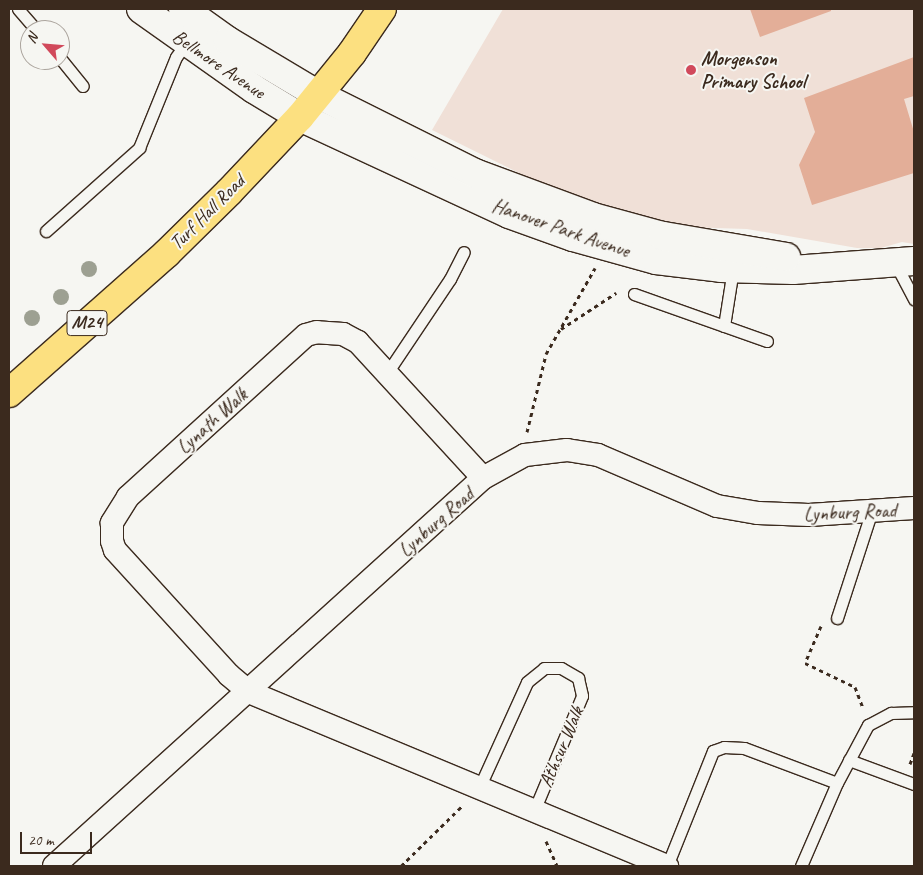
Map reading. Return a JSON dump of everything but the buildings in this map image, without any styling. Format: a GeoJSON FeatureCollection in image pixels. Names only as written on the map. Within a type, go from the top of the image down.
{"type":"FeatureCollection","features":[{"type":"Feature","properties":{"kind":"main road","name":"Turf Hall Road"},"geometry":{"type":"LineString","coordinates":[[9,394],[166,254],[300,117],[352,53],[382,9]]}},
{"type":"Feature","properties":{"kind":"street","name":"Bellmore Avenue"},"geometry":{"type":"LineString","coordinates":[[141,9],[186,43],[300,117]]}},
{"type":"Feature","properties":{"kind":"street","name":"Bellmore Avenue"},"geometry":{"type":"LineString","coordinates":[[183,9],[228,41],[317,94]]}},
{"type":"Feature","properties":{"kind":"street","name":"Hanover Park Avenue"},"geometry":{"type":"LineString","coordinates":[[317,94],[475,172],[593,217],[663,236],[839,266]]}},
{"type":"Feature","properties":{"kind":"street","name":"Hanover Park Avenue"},"geometry":{"type":"LineString","coordinates":[[300,117],[509,214],[573,237],[656,260],[733,269],[792,270],[905,262]]}},
{"type":"Feature","properties":{"kind":"street","name":"Lynath Walk"},"geometry":{"type":"LineString","coordinates":[[249,692],[229,675],[115,550],[111,531],[115,514],[128,497],[306,335],[331,332],[343,334],[358,342],[483,478]]}},
{"type":"Feature","properties":{"kind":"street","name":"Lynburg Road"},"geometry":{"type":"LineString","coordinates":[[54,866],[249,692],[483,478],[525,455],[567,450],[598,455],[691,496],[732,510],[793,515],[914,508]]}},
{"type":"Feature","properties":{"kind":"street","name":"Athsur Walk"},"geometry":{"type":"LineString","coordinates":[[249,692],[667,866]]}},
{"type":"Feature","properties":{"kind":"lane"},"geometry":{"type":"LineString","coordinates":[[18,9],[27,20]]}},
{"type":"Feature","properties":{"kind":"lane"},"geometry":{"type":"LineString","coordinates":[[46,231],[139,148],[176,57],[186,43]]}},
{"type":"Feature","properties":{"kind":"lane"},"geometry":{"type":"LineString","coordinates":[[70,70],[84,86]]}},
{"type":"Feature","properties":{"kind":"lane"},"geometry":{"type":"LineString","coordinates":[[387,373],[450,279],[464,252]]}},
{"type":"Feature","properties":{"kind":"lane"},"geometry":{"type":"LineString","coordinates":[[905,262],[914,298]]}},
{"type":"Feature","properties":{"kind":"lane"},"geometry":{"type":"LineString","coordinates":[[724,326],[733,269]]}},
{"type":"Feature","properties":{"kind":"lane"},"geometry":{"type":"LineString","coordinates":[[634,294],[767,341]]}},
{"type":"Feature","properties":{"kind":"lane"},"geometry":{"type":"LineString","coordinates":[[837,618],[872,510]]}},
{"type":"Feature","properties":{"kind":"lane","name":"Athsur Walk"},"geometry":{"type":"LineString","coordinates":[[479,788],[527,682],[544,668],[561,668],[578,678],[582,696],[534,811]]}},
{"type":"Feature","properties":{"kind":"lane"},"geometry":{"type":"LineString","coordinates":[[800,866],[836,783],[868,725],[891,713],[914,712]]}},
{"type":"Feature","properties":{"kind":"lane","name":"Athsur Walk"},"geometry":{"type":"LineString","coordinates":[[667,866],[713,751],[734,746],[763,753],[836,783]]}},
{"type":"Feature","properties":{"kind":"lane"},"geometry":{"type":"LineString","coordinates":[[849,760],[914,784]]}},
{"type":"Feature","properties":{"kind":"path"},"geometry":{"type":"LineString","coordinates":[[527,439],[546,354],[598,264]]}},
{"type":"Feature","properties":{"kind":"path"},"geometry":{"type":"LineString","coordinates":[[560,330],[624,287]]}},
{"type":"Feature","properties":{"kind":"path"},"geometry":{"type":"LineString","coordinates":[[837,618],[822,624],[805,663],[855,686],[868,725]]}},
{"type":"Feature","properties":{"kind":"path"},"geometry":{"type":"LineString","coordinates":[[401,866],[479,788]]}},
{"type":"Feature","properties":{"kind":"shaded area","name":"Morgenson Primary School"},"geometry":{"type":"Polygon","coordinates":[[[503,9],[914,9],[914,244],[902,242],[881,248],[857,248],[747,229],[684,227],[629,214],[529,178],[432,130],[503,9]]]}},
{"type":"Feature","properties":{"kind":"place","name":"Morgenson Primary School"},"geometry":{"type":"Point","coordinates":[691,70]}}]}
